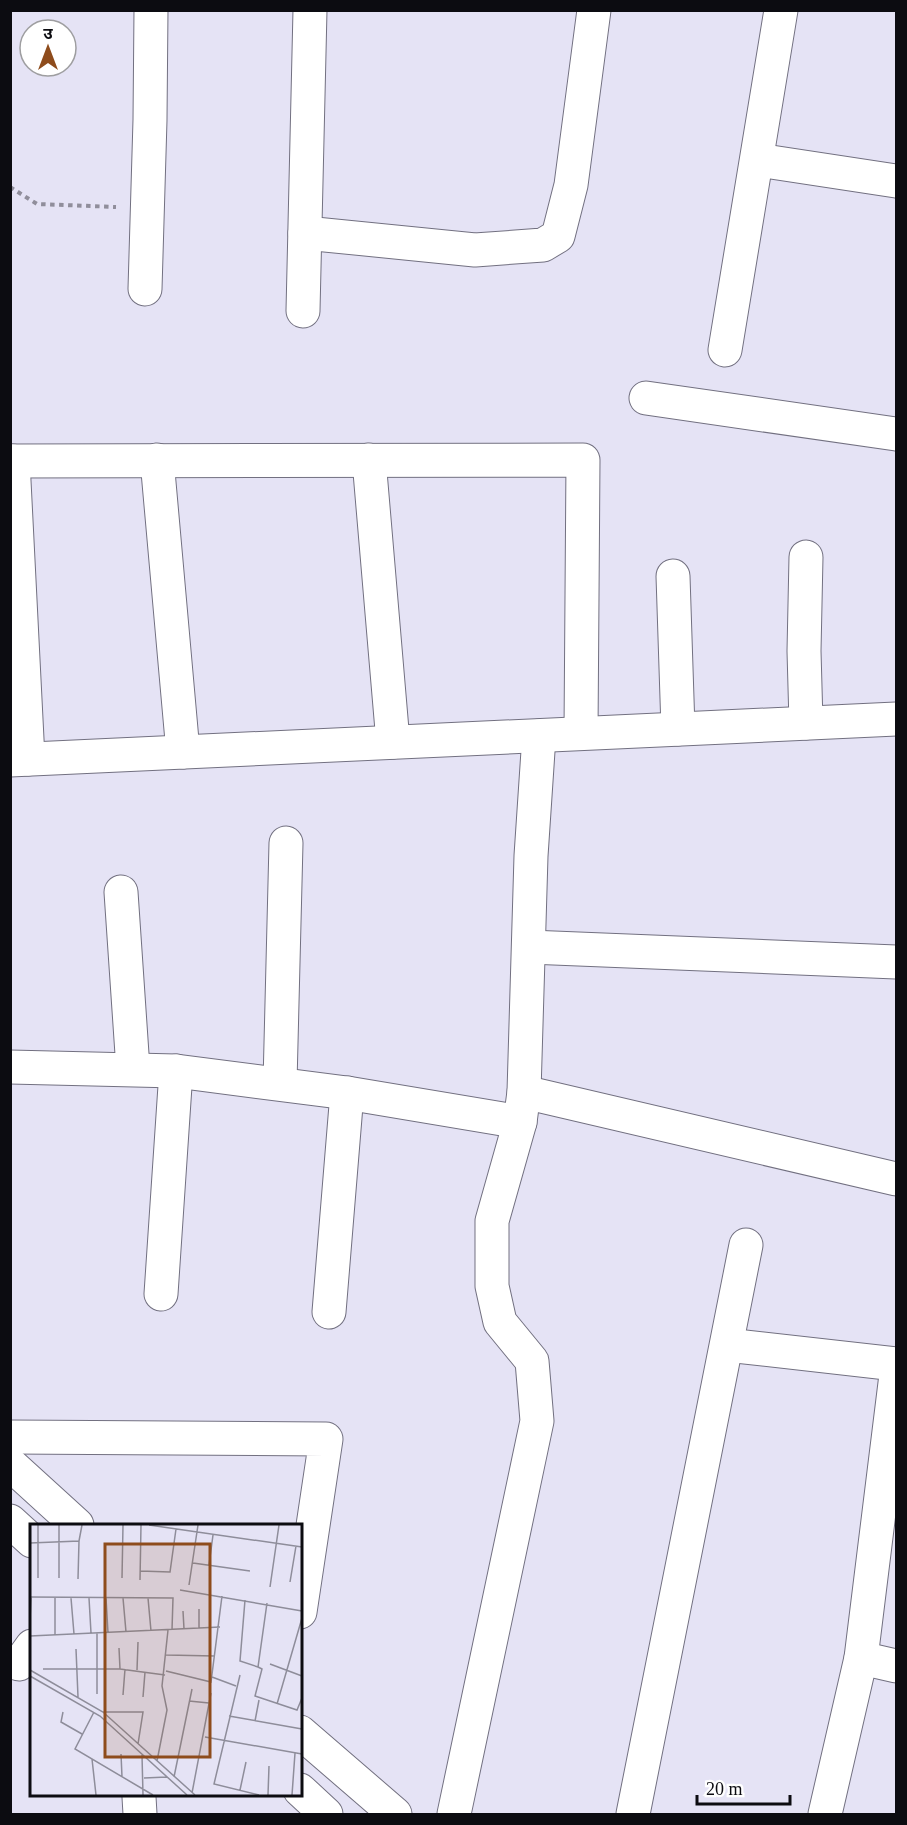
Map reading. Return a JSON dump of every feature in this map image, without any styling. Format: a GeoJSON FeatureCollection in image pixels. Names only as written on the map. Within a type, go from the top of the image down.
{"type":"FeatureCollection","features":[{"type":"Feature","properties":{"kind":"street"},"geometry":{"type":"LineString","coordinates":[[145,289],[151,10]]}},
{"type":"Feature","properties":{"kind":"street"},"geometry":{"type":"LineString","coordinates":[[303,311],[310,10]]}},
{"type":"Feature","properties":{"kind":"street"},"geometry":{"type":"LineString","coordinates":[[305,233],[475,250],[543,245],[558,236],[571,185],[594,10]]}},
{"type":"Feature","properties":{"kind":"street"},"geometry":{"type":"LineString","coordinates":[[725,350],[781,10]]}},
{"type":"Feature","properties":{"kind":"street"},"geometry":{"type":"LineString","coordinates":[[758,160],[895,172]]}},
{"type":"Feature","properties":{"kind":"street"},"geometry":{"type":"LineString","coordinates":[[646,398],[897,434]]}},
{"type":"Feature","properties":{"kind":"street"},"geometry":{"type":"LineString","coordinates":[[157,460],[183,752]]}},
{"type":"Feature","properties":{"kind":"street"},"geometry":{"type":"LineString","coordinates":[[369,460],[393,742]]}},
{"type":"Feature","properties":{"kind":"street"},"geometry":{"type":"LineString","coordinates":[[581,734],[583,460],[12,461],[20,760],[539,735],[581,734],[897,719]]}},
{"type":"Feature","properties":{"kind":"street"},"geometry":{"type":"LineString","coordinates":[[806,557],[804,651],[806,723]]}},
{"type":"Feature","properties":{"kind":"street"},"geometry":{"type":"LineString","coordinates":[[673,576],[678,729]]}},
{"type":"Feature","properties":{"kind":"street"},"geometry":{"type":"LineString","coordinates":[[453,1815],[537,1421],[532,1361],[500,1322],[492,1286],[492,1221],[522,1107],[531,856],[539,735]]}},
{"type":"Feature","properties":{"kind":"street"},"geometry":{"type":"LineString","coordinates":[[280,1083],[286,843]]}},
{"type":"Feature","properties":{"kind":"street"},"geometry":{"type":"LineString","coordinates":[[121,892],[133,1069]]}},
{"type":"Feature","properties":{"kind":"street"},"geometry":{"type":"LineString","coordinates":[[529,947],[897,962]]}},
{"type":"Feature","properties":{"kind":"street"},"geometry":{"type":"LineString","coordinates":[[10,1067],[176,1071],[347,1093],[522,1107],[897,1179]]}},
{"type":"Feature","properties":{"kind":"street"},"geometry":{"type":"LineString","coordinates":[[161,1294],[176,1071]]}},
{"type":"Feature","properties":{"kind":"street"},"geometry":{"type":"LineString","coordinates":[[329,1312],[347,1093]]}},
{"type":"Feature","properties":{"kind":"street"},"geometry":{"type":"LineString","coordinates":[[633,1815],[746,1245]]}},
{"type":"Feature","properties":{"kind":"street"},"geometry":{"type":"LineString","coordinates":[[727,1345],[897,1364]]}},
{"type":"Feature","properties":{"kind":"street"},"geometry":{"type":"LineString","coordinates":[[825,1815],[861,1658],[897,1375]]}},
{"type":"Feature","properties":{"kind":"street"},"geometry":{"type":"LineString","coordinates":[[10,1437],[326,1439],[302,1599]]}},
{"type":"Feature","properties":{"kind":"street"},"geometry":{"type":"LineString","coordinates":[[10,1464],[76,1524]]}},
{"type":"Feature","properties":{"kind":"street"},"geometry":{"type":"LineString","coordinates":[[10,1521],[30,1538]]}},
{"type":"Feature","properties":{"kind":"street"},"geometry":{"type":"LineString","coordinates":[[861,1658],[897,1666]]}},
{"type":"Feature","properties":{"kind":"street"},"geometry":{"type":"LineString","coordinates":[[302,1734],[395,1815]]}},
{"type":"Feature","properties":{"kind":"street"},"geometry":{"type":"LineString","coordinates":[[302,1792],[324,1814]]}},
{"type":"Feature","properties":{"kind":"path"},"geometry":{"type":"LineString","coordinates":[[10,187],[37,204],[148,208]]}}]}
